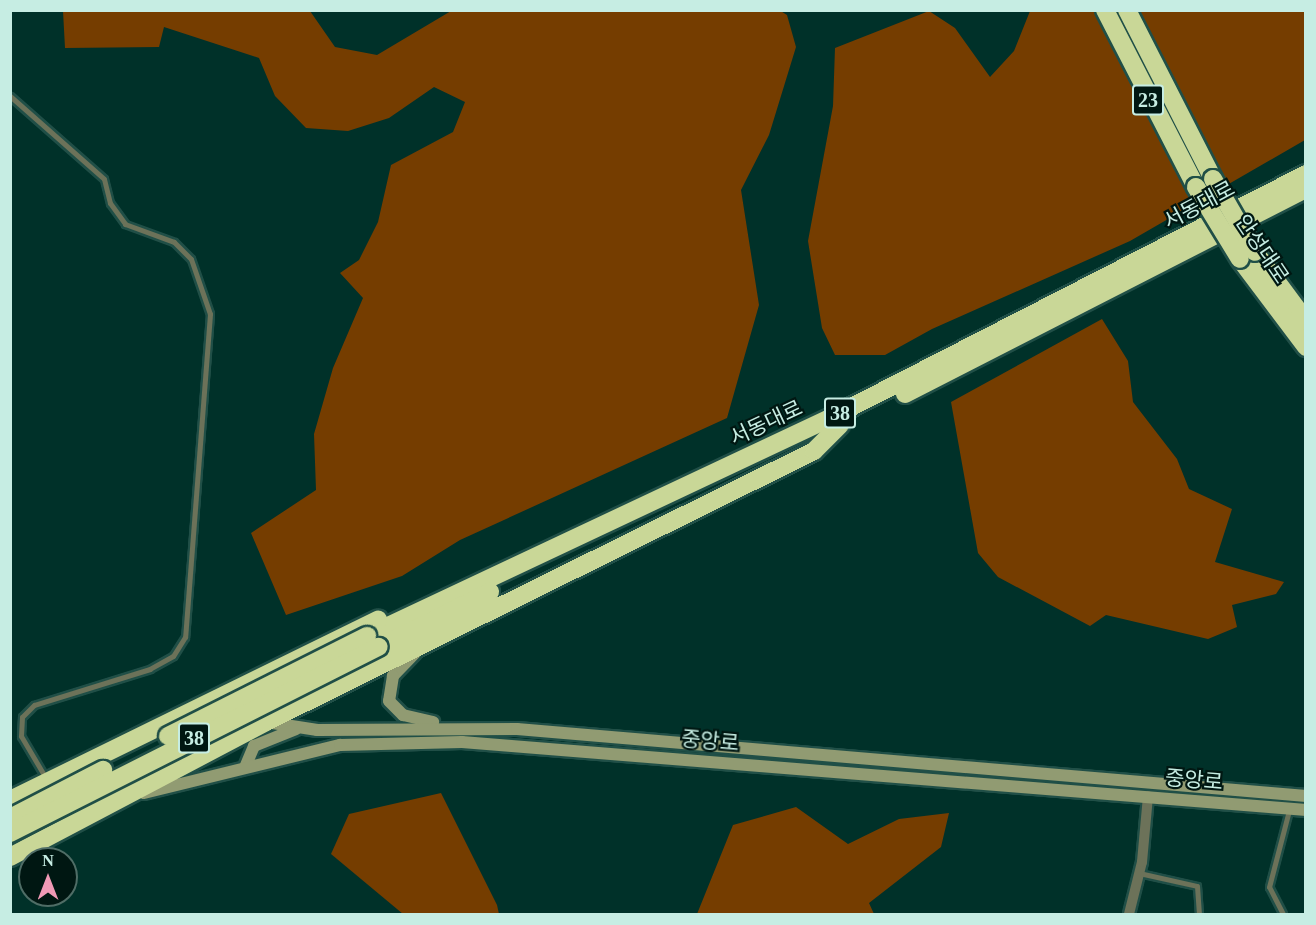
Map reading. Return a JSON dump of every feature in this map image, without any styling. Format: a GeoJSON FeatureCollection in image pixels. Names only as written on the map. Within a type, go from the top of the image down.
{"type":"FeatureCollection","features":[{"type":"Feature","properties":{"kind":"highway","name":"안성대로"},"geometry":{"type":"LineString","coordinates":[[1106,10],[1196,187],[1247,256],[1305,347]]}},
{"type":"Feature","properties":{"kind":"highway","name":"안성대로"},"geometry":{"type":"LineString","coordinates":[[1126,10],[1213,179],[1247,256],[1305,321]]}},
{"type":"Feature","properties":{"kind":"highway","name":"서동대로"},"geometry":{"type":"LineString","coordinates":[[835,422],[1305,174]]}},
{"type":"Feature","properties":{"kind":"highway","name":"서동대로"},"geometry":{"type":"LineString","coordinates":[[373,641],[835,422],[1053,322],[1305,189]]}},
{"type":"Feature","properties":{"kind":"highway"},"geometry":{"type":"LineString","coordinates":[[10,800],[203,703],[792,422],[835,422]]}},
{"type":"Feature","properties":{"kind":"highway"},"geometry":{"type":"LineString","coordinates":[[10,857],[266,722],[814,451],[835,422]]}},
{"type":"Feature","properties":{"kind":"highway","name":"38"},"geometry":{"type":"LineString","coordinates":[[10,818],[373,641]]}},
{"type":"Feature","properties":{"kind":"highway","name":"38"},"geometry":{"type":"LineString","coordinates":[[10,833],[373,641]]}},
{"type":"Feature","properties":{"kind":"highway"},"geometry":{"type":"LineString","coordinates":[[310,652],[296,668],[306,687],[330,690]]}},
{"type":"Feature","properties":{"kind":"main road"},"geometry":{"type":"LineString","coordinates":[[423,644],[393,676],[389,701],[403,715],[424,721],[496,728]]}},
{"type":"Feature","properties":{"kind":"main road","name":"중앙로"},"geometry":{"type":"LineString","coordinates":[[203,703],[298,729],[496,728],[1305,796]]}},
{"type":"Feature","properties":{"kind":"main road"},"geometry":{"type":"LineString","coordinates":[[246,765],[254,746],[298,729]]}},
{"type":"Feature","properties":{"kind":"main road","name":"중앙로"},"geometry":{"type":"LineString","coordinates":[[117,801],[246,765],[340,745],[485,743],[1305,810]]}},
{"type":"Feature","properties":{"kind":"street"},"geometry":{"type":"LineString","coordinates":[[1129,915],[1139,873],[1148,796]]}},
{"type":"Feature","properties":{"kind":"lane"},"geometry":{"type":"LineString","coordinates":[[10,96],[104,179],[110,203],[125,224],[174,242],[191,260],[210,314],[185,637],[173,656],[150,669],[34,705],[22,717],[21,736],[48,781]]}},
{"type":"Feature","properties":{"kind":"lane"},"geometry":{"type":"LineString","coordinates":[[1282,915],[1269,887],[1289,808]]}},
{"type":"Feature","properties":{"kind":"lane"},"geometry":{"type":"LineString","coordinates":[[1139,873],[1197,886],[1199,915]]}},
{"type":"Feature","properties":{"kind":"shaded area"},"geometry":{"type":"Polygon","coordinates":[[[779,10],[787,15],[796,47],[769,135],[741,190],[759,305],[727,418],[460,540],[402,576],[286,615],[251,533],[316,490],[314,434],[333,368],[363,298],[340,273],[359,260],[378,222],[391,165],[453,132],[465,102],[434,87],[389,118],[348,131],[306,128],[275,96],[259,58],[164,27],[159,47],[65,48],[63,11],[310,11],[335,47],[377,55],[451,11],[779,10]]]}},
{"type":"Feature","properties":{"kind":"shaded area"},"geometry":{"type":"Polygon","coordinates":[[[929,11],[955,28],[990,77],[1014,51],[1030,11],[1305,11],[1305,140],[1130,241],[932,329],[885,355],[835,355],[822,328],[808,241],[833,106],[835,48],[929,11]]]}},
{"type":"Feature","properties":{"kind":"shaded area"},"geometry":{"type":"Polygon","coordinates":[[[1102,319],[1128,361],[1133,402],[1177,459],[1189,489],[1232,509],[1215,562],[1284,582],[1276,594],[1232,605],[1237,627],[1208,639],[1106,615],[1090,626],[998,577],[978,553],[951,402],[1102,319]]]}},
{"type":"Feature","properties":{"kind":"shaded area"},"geometry":{"type":"Polygon","coordinates":[[[441,793],[497,905],[499,914],[403,914],[331,854],[349,814],[441,793]]]}},
{"type":"Feature","properties":{"kind":"shaded area"},"geometry":{"type":"Polygon","coordinates":[[[796,807],[848,844],[899,819],[949,813],[941,847],[869,903],[874,914],[697,914],[733,825],[796,807]]]}}]}
